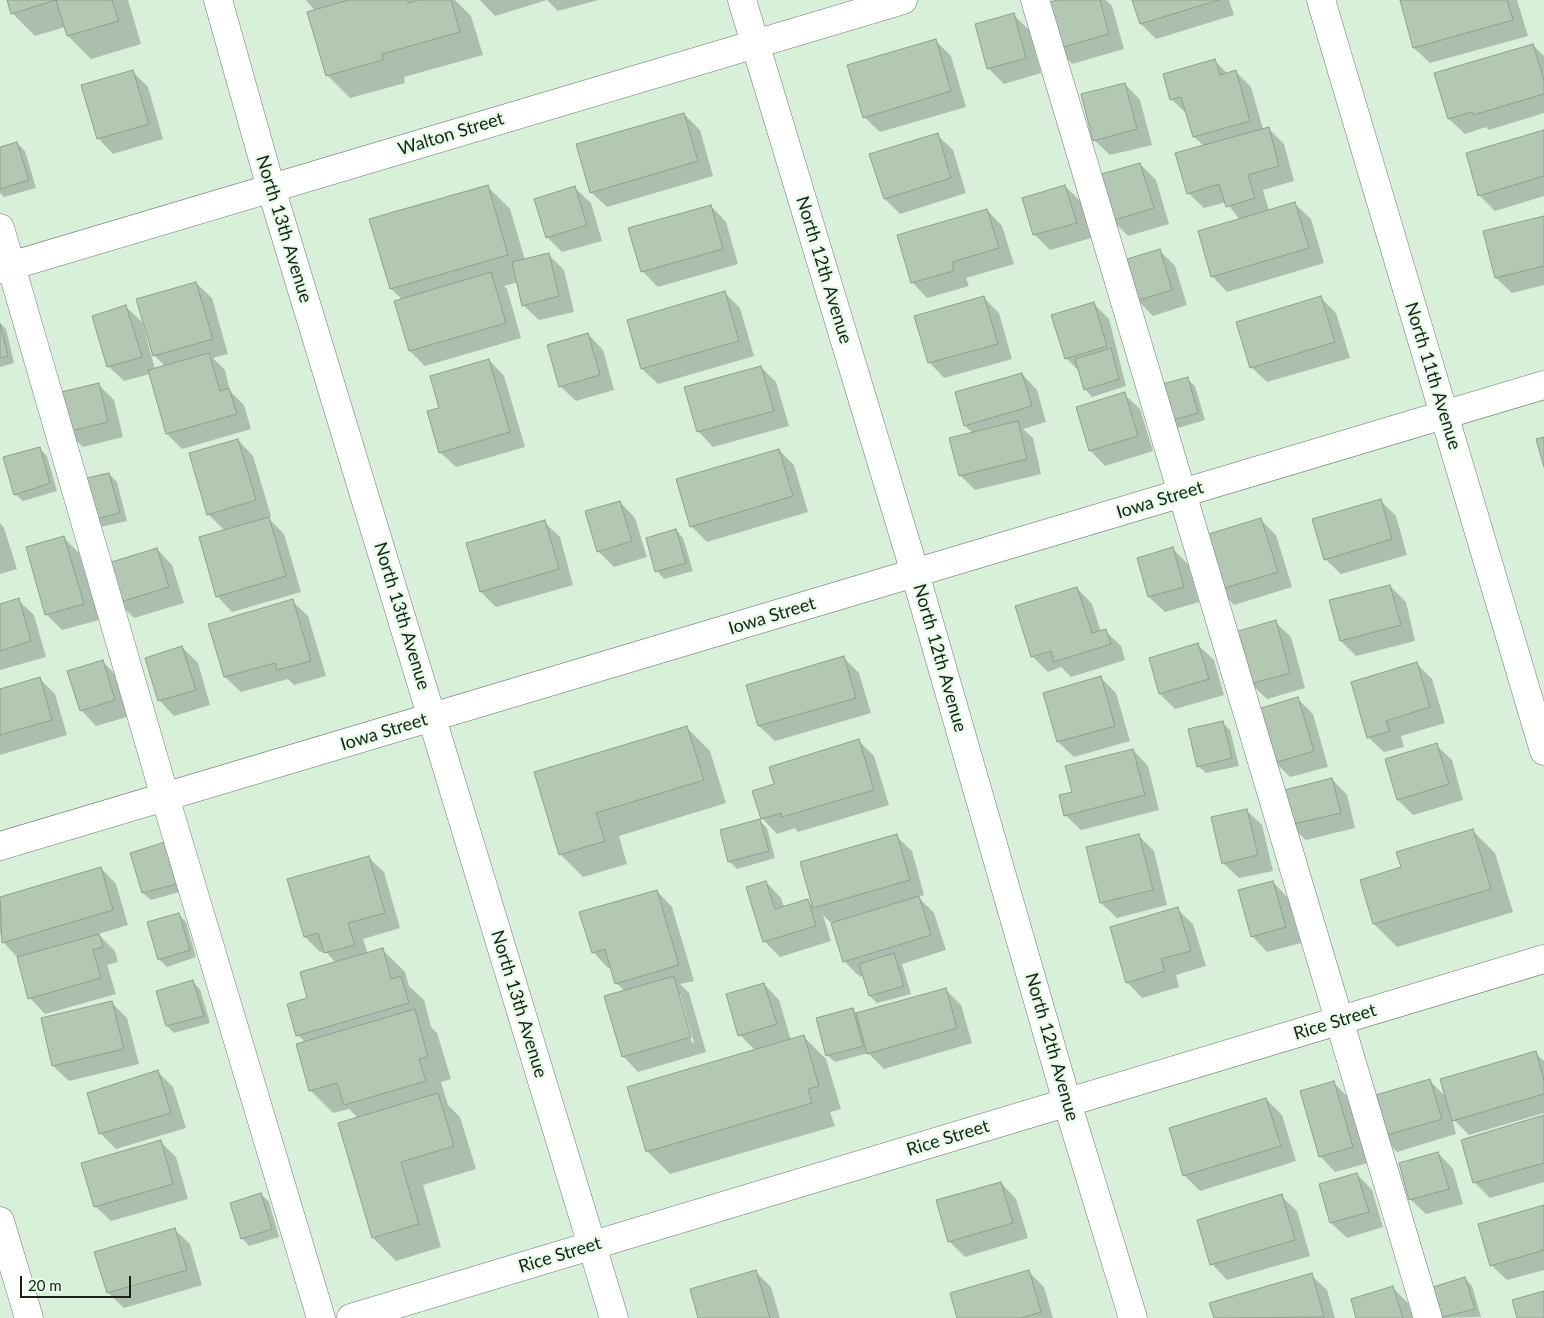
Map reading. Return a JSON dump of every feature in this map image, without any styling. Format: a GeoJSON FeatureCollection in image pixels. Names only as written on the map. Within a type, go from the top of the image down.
{"type":"FeatureCollection","features":[{"type":"Feature","properties":{"kind":"street","name":"North 13th Avenue"},"geometry":{"type":"LineString","coordinates":[[218,0],[271,188],[614,1318]]}},
{"type":"Feature","properties":{"kind":"street","name":"North 12th Avenue"},"geometry":{"type":"LineString","coordinates":[[742,0],[915,573],[1068,1102],[1133,1318]]}},
{"type":"Feature","properties":{"kind":"street","name":"Walton Street"},"geometry":{"type":"LineString","coordinates":[[6,267],[903,0]]}},
{"type":"Feature","properties":{"kind":"street"},"geometry":{"type":"LineString","coordinates":[[1035,0],[1428,1318]]}},
{"type":"Feature","properties":{"kind":"street","name":"North 11th Avenue"},"geometry":{"type":"LineString","coordinates":[[1321,0],[1544,751]]}},
{"type":"Feature","properties":{"kind":"street"},"geometry":{"type":"LineString","coordinates":[[0,228],[6,267],[321,1318]]}},
{"type":"Feature","properties":{"kind":"street","name":"Iowa Street"},"geometry":{"type":"LineString","coordinates":[[0,846],[1544,385]]}},
{"type":"Feature","properties":{"kind":"street","name":"Rice Street"},"geometry":{"type":"LineString","coordinates":[[351,1318],[1544,959]]}},
{"type":"Feature","properties":{"kind":"street"},"geometry":{"type":"LineString","coordinates":[[0,1221],[29,1318]]}},
{"type":"Feature","properties":{"kind":"building"},"geometry":{"type":"Polygon","coordinates":[[[7,0],[56,0],[11,14],[7,0]]]}},
{"type":"Feature","properties":{"kind":"building"},"geometry":{"type":"Polygon","coordinates":[[[56,0],[112,0],[119,21],[67,36],[56,0]]]}},
{"type":"Feature","properties":{"kind":"building"},"geometry":{"type":"Polygon","coordinates":[[[349,0],[408,0],[408,3],[418,0],[451,0],[460,32],[382,54],[383,60],[326,76],[307,12],[349,0]]]}},
{"type":"Feature","properties":{"kind":"building"},"geometry":{"type":"Polygon","coordinates":[[[1057,0],[1100,0],[1109,34],[1056,49],[1043,4],[1057,0]]]}},
{"type":"Feature","properties":{"kind":"building"},"geometry":{"type":"Polygon","coordinates":[[[1132,0],[1219,0],[1140,24],[1132,0]]]}},
{"type":"Feature","properties":{"kind":"building"},"geometry":{"type":"Polygon","coordinates":[[[1400,0],[1507,0],[1513,20],[1413,48],[1400,0]]]}},
{"type":"Feature","properties":{"kind":"building"},"geometry":{"type":"Polygon","coordinates":[[[1014,13],[1026,58],[987,69],[975,24],[1014,13]]]}},
{"type":"Feature","properties":{"kind":"building"},"geometry":{"type":"Polygon","coordinates":[[[936,39],[951,91],[863,118],[847,65],[936,39]]]}},
{"type":"Feature","properties":{"kind":"building"},"geometry":{"type":"Polygon","coordinates":[[[1533,44],[1544,80],[1544,94],[1473,115],[1472,112],[1448,119],[1434,73],[1533,44]]]}},
{"type":"Feature","properties":{"kind":"building"},"geometry":{"type":"Polygon","coordinates":[[[1215,59],[1220,75],[1236,70],[1250,121],[1193,137],[1181,97],[1170,100],[1163,74],[1215,59]]]}},
{"type":"Feature","properties":{"kind":"building"},"geometry":{"type":"Polygon","coordinates":[[[133,70],[149,124],[97,139],[81,85],[133,70]]]}},
{"type":"Feature","properties":{"kind":"building"},"geometry":{"type":"Polygon","coordinates":[[[1125,83],[1137,129],[1093,141],[1081,94],[1125,83]]]}},
{"type":"Feature","properties":{"kind":"building"},"geometry":{"type":"Polygon","coordinates":[[[684,113],[698,161],[590,193],[576,144],[684,113]]]}},
{"type":"Feature","properties":{"kind":"building"},"geometry":{"type":"Polygon","coordinates":[[[1269,127],[1279,166],[1248,175],[1255,198],[1226,207],[1219,184],[1187,194],[1175,153],[1269,127]]]}},
{"type":"Feature","properties":{"kind":"building"},"geometry":{"type":"Polygon","coordinates":[[[1544,130],[1544,176],[1478,196],[1466,153],[1544,130]]]}},
{"type":"Feature","properties":{"kind":"building"},"geometry":{"type":"Polygon","coordinates":[[[938,133],[951,178],[884,199],[869,154],[938,133]]]}},
{"type":"Feature","properties":{"kind":"building"},"geometry":{"type":"Polygon","coordinates":[[[17,142],[29,180],[0,189],[0,147],[17,142]]]}},
{"type":"Feature","properties":{"kind":"building"},"geometry":{"type":"Polygon","coordinates":[[[1140,163],[1154,208],[1111,221],[1098,175],[1140,163]]]}},
{"type":"Feature","properties":{"kind":"building"},"geometry":{"type":"Polygon","coordinates":[[[488,185],[508,255],[390,289],[369,219],[488,185]]]}},
{"type":"Feature","properties":{"kind":"building"},"geometry":{"type":"Polygon","coordinates":[[[1065,185],[1077,223],[1033,235],[1022,198],[1065,185]]]}},
{"type":"Feature","properties":{"kind":"building"},"geometry":{"type":"Polygon","coordinates":[[[575,186],[587,225],[546,238],[534,199],[575,186]]]}},
{"type":"Feature","properties":{"kind":"building"},"geometry":{"type":"Polygon","coordinates":[[[1295,202],[1309,248],[1211,277],[1198,231],[1295,202]]]}},
{"type":"Feature","properties":{"kind":"building"},"geometry":{"type":"Polygon","coordinates":[[[711,205],[723,249],[641,272],[628,228],[711,205]]]}},
{"type":"Feature","properties":{"kind":"building"},"geometry":{"type":"Polygon","coordinates":[[[987,209],[999,248],[952,262],[954,271],[911,283],[897,235],[987,209]]]}},
{"type":"Feature","properties":{"kind":"building"},"geometry":{"type":"Polygon","coordinates":[[[1544,216],[1544,266],[1495,278],[1483,231],[1544,216]]]}},
{"type":"Feature","properties":{"kind":"building"},"geometry":{"type":"Polygon","coordinates":[[[1160,249],[1172,290],[1136,301],[1124,260],[1160,249]]]}},
{"type":"Feature","properties":{"kind":"building"},"geometry":{"type":"Polygon","coordinates":[[[549,253],[559,296],[522,306],[512,262],[549,253]]]}},
{"type":"Feature","properties":{"kind":"building"},"geometry":{"type":"Polygon","coordinates":[[[491,272],[506,323],[409,351],[394,301],[491,272]]]}},
{"type":"Feature","properties":{"kind":"building"},"geometry":{"type":"Polygon","coordinates":[[[196,282],[213,339],[153,356],[136,299],[196,282]]]}},
{"type":"Feature","properties":{"kind":"building"},"geometry":{"type":"Polygon","coordinates":[[[725,291],[739,341],[641,369],[627,320],[725,291]]]}},
{"type":"Feature","properties":{"kind":"building"},"geometry":{"type":"Polygon","coordinates":[[[984,296],[998,344],[928,363],[914,316],[984,296]]]}},
{"type":"Feature","properties":{"kind":"building"},"geometry":{"type":"Polygon","coordinates":[[[1321,296],[1335,342],[1250,368],[1236,322],[1321,296]]]}},
{"type":"Feature","properties":{"kind":"building"},"geometry":{"type":"Polygon","coordinates":[[[1094,302],[1107,346],[1065,359],[1051,315],[1094,302]]]}},
{"type":"Feature","properties":{"kind":"building"},"geometry":{"type":"Polygon","coordinates":[[[126,305],[142,357],[107,367],[92,316],[126,305]]]}},
{"type":"Feature","properties":{"kind":"building"},"geometry":{"type":"Polygon","coordinates":[[[0,324],[8,356],[0,358],[0,324]]]}},
{"type":"Feature","properties":{"kind":"building"},"geometry":{"type":"Polygon","coordinates":[[[588,333],[600,375],[559,387],[547,345],[588,333]]]}},
{"type":"Feature","properties":{"kind":"building"},"geometry":{"type":"Polygon","coordinates":[[[1111,348],[1119,379],[1084,390],[1075,359],[1111,348]]]}},
{"type":"Feature","properties":{"kind":"building"},"geometry":{"type":"Polygon","coordinates":[[[209,353],[220,391],[229,388],[237,414],[166,434],[148,370],[209,353]]]}},
{"type":"Feature","properties":{"kind":"building"},"geometry":{"type":"Polygon","coordinates":[[[489,359],[510,432],[439,453],[427,411],[439,408],[430,376],[489,359]]]}},
{"type":"Feature","properties":{"kind":"building"},"geometry":{"type":"Polygon","coordinates":[[[761,366],[774,411],[697,432],[684,387],[761,366]]]}},
{"type":"Feature","properties":{"kind":"building"},"geometry":{"type":"Polygon","coordinates":[[[1022,373],[1032,406],[964,426],[955,392],[1022,373]]]}},
{"type":"Feature","properties":{"kind":"building"},"geometry":{"type":"Polygon","coordinates":[[[1188,377],[1198,413],[1166,422],[1156,386],[1188,377]]]}},
{"type":"Feature","properties":{"kind":"building"},"geometry":{"type":"Polygon","coordinates":[[[99,383],[108,422],[66,432],[57,393],[99,383]]]}},
{"type":"Feature","properties":{"kind":"building"},"geometry":{"type":"Polygon","coordinates":[[[1125,392],[1138,436],[1089,451],[1076,407],[1125,392]]]}},
{"type":"Feature","properties":{"kind":"building"},"geometry":{"type":"Polygon","coordinates":[[[1018,421],[1027,459],[959,476],[949,438],[1018,421]]]}},
{"type":"Feature","properties":{"kind":"building"},"geometry":{"type":"Polygon","coordinates":[[[1544,437],[1544,467],[1536,439],[1544,437]]]}},
{"type":"Feature","properties":{"kind":"building"},"geometry":{"type":"Polygon","coordinates":[[[238,439],[256,500],[207,515],[189,453],[238,439]]]}},
{"type":"Feature","properties":{"kind":"building"},"geometry":{"type":"Polygon","coordinates":[[[40,447],[50,483],[14,495],[3,457],[40,447]]]}},
{"type":"Feature","properties":{"kind":"building"},"geometry":{"type":"Polygon","coordinates":[[[779,449],[793,496],[690,527],[676,479],[779,449]]]}},
{"type":"Feature","properties":{"kind":"building"},"geometry":{"type":"Polygon","coordinates":[[[109,473],[120,513],[92,520],[82,479],[109,473]]]}},
{"type":"Feature","properties":{"kind":"building"},"geometry":{"type":"Polygon","coordinates":[[[1381,499],[1392,539],[1324,560],[1312,519],[1381,499]]]}},
{"type":"Feature","properties":{"kind":"building"},"geometry":{"type":"Polygon","coordinates":[[[620,501],[632,541],[597,552],[585,511],[620,501]]]}},
{"type":"Feature","properties":{"kind":"building"},"geometry":{"type":"Polygon","coordinates":[[[269,517],[286,576],[216,597],[199,537],[269,517]]]}},
{"type":"Feature","properties":{"kind":"building"},"geometry":{"type":"Polygon","coordinates":[[[1261,518],[1278,572],[1218,590],[1202,536],[1261,518]]]}},
{"type":"Feature","properties":{"kind":"building"},"geometry":{"type":"Polygon","coordinates":[[[545,520],[559,569],[480,592],[466,543],[545,520]]]}},
{"type":"Feature","properties":{"kind":"building"},"geometry":{"type":"Polygon","coordinates":[[[676,529],[686,563],[655,572],[646,538],[676,529]]]}},
{"type":"Feature","properties":{"kind":"building"},"geometry":{"type":"Polygon","coordinates":[[[64,536],[84,604],[45,615],[26,547],[64,536]]]}},
{"type":"Feature","properties":{"kind":"building"},"geometry":{"type":"Polygon","coordinates":[[[1173,547],[1184,587],[1148,597],[1137,558],[1173,547]]]}},
{"type":"Feature","properties":{"kind":"building"},"geometry":{"type":"Polygon","coordinates":[[[157,548],[169,587],[117,603],[105,564],[157,548]]]}},
{"type":"Feature","properties":{"kind":"building"},"geometry":{"type":"Polygon","coordinates":[[[1390,585],[1401,625],[1340,641],[1329,600],[1390,585]]]}},
{"type":"Feature","properties":{"kind":"building"},"geometry":{"type":"Polygon","coordinates":[[[1077,587],[1092,633],[1106,629],[1111,644],[1054,662],[1051,651],[1031,657],[1015,606],[1077,587]]]}},
{"type":"Feature","properties":{"kind":"building"},"geometry":{"type":"Polygon","coordinates":[[[19,598],[31,641],[0,651],[0,604],[19,598]]]}},
{"type":"Feature","properties":{"kind":"building"},"geometry":{"type":"Polygon","coordinates":[[[293,599],[311,661],[277,670],[275,663],[224,677],[208,624],[293,599]]]}},
{"type":"Feature","properties":{"kind":"building"},"geometry":{"type":"Polygon","coordinates":[[[1276,620],[1290,673],[1250,684],[1235,632],[1276,620]]]}},
{"type":"Feature","properties":{"kind":"building"},"geometry":{"type":"Polygon","coordinates":[[[1198,643],[1209,679],[1159,694],[1149,658],[1198,643]]]}},
{"type":"Feature","properties":{"kind":"building"},"geometry":{"type":"Polygon","coordinates":[[[182,646],[196,690],[158,701],[145,658],[182,646]]]}},
{"type":"Feature","properties":{"kind":"building"},"geometry":{"type":"Polygon","coordinates":[[[844,656],[856,698],[758,726],[746,685],[844,656]]]}},
{"type":"Feature","properties":{"kind":"building"},"geometry":{"type":"Polygon","coordinates":[[[103,660],[115,700],[80,711],[67,671],[103,660]]]}},
{"type":"Feature","properties":{"kind":"building"},"geometry":{"type":"Polygon","coordinates":[[[1417,662],[1430,707],[1386,721],[1390,731],[1367,738],[1351,682],[1417,662]]]}},
{"type":"Feature","properties":{"kind":"building"},"geometry":{"type":"Polygon","coordinates":[[[1101,676],[1115,726],[1057,742],[1043,693],[1101,676]]]}},
{"type":"Feature","properties":{"kind":"building"},"geometry":{"type":"Polygon","coordinates":[[[40,677],[52,720],[0,735],[0,689],[40,677]]]}},
{"type":"Feature","properties":{"kind":"building"},"geometry":{"type":"Polygon","coordinates":[[[1298,697],[1314,751],[1274,763],[1258,709],[1298,697]]]}},
{"type":"Feature","properties":{"kind":"building"},"geometry":{"type":"Polygon","coordinates":[[[1223,721],[1232,758],[1197,767],[1188,729],[1223,721]]]}},
{"type":"Feature","properties":{"kind":"building"},"geometry":{"type":"Polygon","coordinates":[[[687,726],[704,780],[596,813],[605,841],[559,855],[534,772],[687,726]]]}},
{"type":"Feature","properties":{"kind":"building"},"geometry":{"type":"Polygon","coordinates":[[[859,739],[874,790],[782,817],[781,813],[761,819],[752,791],[774,784],[769,767],[859,739]]]}},
{"type":"Feature","properties":{"kind":"building"},"geometry":{"type":"Polygon","coordinates":[[[1437,743],[1449,784],[1397,800],[1385,759],[1437,743]]]}},
{"type":"Feature","properties":{"kind":"building"},"geometry":{"type":"Polygon","coordinates":[[[1133,749],[1145,795],[1064,816],[1059,795],[1072,792],[1065,766],[1133,749]]]}},
{"type":"Feature","properties":{"kind":"building"},"geometry":{"type":"Polygon","coordinates":[[[1332,778],[1341,813],[1289,825],[1281,791],[1332,778]]]}},
{"type":"Feature","properties":{"kind":"building"},"geometry":{"type":"Polygon","coordinates":[[[1247,809],[1258,855],[1222,864],[1211,817],[1247,809]]]}},
{"type":"Feature","properties":{"kind":"building"},"geometry":{"type":"Polygon","coordinates":[[[760,819],[769,851],[728,862],[720,830],[760,819]]]}},
{"type":"Feature","properties":{"kind":"building"},"geometry":{"type":"Polygon","coordinates":[[[1473,829],[1491,889],[1373,924],[1360,880],[1401,867],[1396,852],[1473,829]]]}},
{"type":"Feature","properties":{"kind":"building"},"geometry":{"type":"Polygon","coordinates":[[[897,834],[910,880],[813,908],[800,862],[897,834]]]}},
{"type":"Feature","properties":{"kind":"building"},"geometry":{"type":"Polygon","coordinates":[[[1139,834],[1153,890],[1100,903],[1086,847],[1139,834]]]}},
{"type":"Feature","properties":{"kind":"building"},"geometry":{"type":"Polygon","coordinates":[[[165,842],[177,884],[142,893],[130,853],[165,842]]]}},
{"type":"Feature","properties":{"kind":"building"},"geometry":{"type":"Polygon","coordinates":[[[369,856],[385,913],[348,923],[355,945],[324,953],[318,933],[304,937],[287,879],[369,856]]]}},
{"type":"Feature","properties":{"kind":"building"},"geometry":{"type":"Polygon","coordinates":[[[101,867],[113,910],[2,943],[0,897],[101,867]]]}},
{"type":"Feature","properties":{"kind":"building"},"geometry":{"type":"Polygon","coordinates":[[[766,881],[775,909],[808,899],[816,926],[763,942],[746,887],[766,881]]]}},
{"type":"Feature","properties":{"kind":"building"},"geometry":{"type":"Polygon","coordinates":[[[1273,881],[1286,927],[1251,937],[1238,890],[1273,881]]]}},
{"type":"Feature","properties":{"kind":"building"},"geometry":{"type":"Polygon","coordinates":[[[657,890],[679,965],[615,984],[605,949],[592,953],[579,912],[657,890]]]}},
{"type":"Feature","properties":{"kind":"building"},"geometry":{"type":"Polygon","coordinates":[[[919,896],[931,935],[843,962],[831,923],[919,896]]]}},
{"type":"Feature","properties":{"kind":"building"},"geometry":{"type":"Polygon","coordinates":[[[1178,907],[1191,951],[1161,959],[1165,971],[1126,983],[1110,927],[1178,907]]]}},
{"type":"Feature","properties":{"kind":"building"},"geometry":{"type":"Polygon","coordinates":[[[179,913],[190,950],[158,960],[147,922],[179,913]]]}},
{"type":"Feature","properties":{"kind":"building"},"geometry":{"type":"Polygon","coordinates":[[[99,934],[103,947],[93,950],[101,978],[28,999],[17,957],[99,934]]]}},
{"type":"Feature","properties":{"kind":"building"},"geometry":{"type":"Polygon","coordinates":[[[383,948],[391,979],[401,976],[409,1003],[296,1036],[287,1004],[307,998],[300,972],[383,948]]]}},
{"type":"Feature","properties":{"kind":"building"},"geometry":{"type":"Polygon","coordinates":[[[894,953],[904,986],[869,996],[859,964],[894,953]]]}},
{"type":"Feature","properties":{"kind":"building"},"geometry":{"type":"Polygon","coordinates":[[[674,976],[691,1037],[622,1057],[604,996],[674,976]]]}},
{"type":"Feature","properties":{"kind":"building"},"geometry":{"type":"Polygon","coordinates":[[[193,980],[204,1016],[166,1026],[156,991],[193,980]]]}},
{"type":"Feature","properties":{"kind":"building"},"geometry":{"type":"Polygon","coordinates":[[[764,983],[777,1024],[738,1036],[726,994],[764,983]]]}},
{"type":"Feature","properties":{"kind":"building"},"geometry":{"type":"Polygon","coordinates":[[[946,988],[957,1028],[867,1054],[856,1013],[946,988]]]}},
{"type":"Feature","properties":{"kind":"building"},"geometry":{"type":"Polygon","coordinates":[[[112,1001],[124,1049],[52,1066],[41,1018],[112,1001]]]}},
{"type":"Feature","properties":{"kind":"building"},"geometry":{"type":"Polygon","coordinates":[[[853,1008],[863,1046],[826,1056],[816,1018],[853,1008]]]}},
{"type":"Feature","properties":{"kind":"building"},"geometry":{"type":"Polygon","coordinates":[[[415,1009],[428,1057],[419,1059],[426,1081],[344,1105],[337,1083],[309,1091],[296,1044],[415,1009]]]}},
{"type":"Feature","properties":{"kind":"building"},"geometry":{"type":"Polygon","coordinates":[[[804,1035],[819,1086],[808,1089],[812,1103],[646,1152],[627,1087],[804,1035]]]}},
{"type":"Feature","properties":{"kind":"building"},"geometry":{"type":"Polygon","coordinates":[[[1536,1051],[1544,1080],[1544,1094],[1452,1121],[1440,1079],[1536,1051]]]}},
{"type":"Feature","properties":{"kind":"building"},"geometry":{"type":"Polygon","coordinates":[[[158,1070],[171,1113],[99,1134],[87,1093],[158,1070]]]}},
{"type":"Feature","properties":{"kind":"building"},"geometry":{"type":"Polygon","coordinates":[[[1430,1079],[1442,1119],[1380,1137],[1369,1097],[1430,1079]]]}},
{"type":"Feature","properties":{"kind":"building"},"geometry":{"type":"Polygon","coordinates":[[[1334,1081],[1353,1147],[1319,1157],[1300,1091],[1334,1081]]]}},
{"type":"Feature","properties":{"kind":"building"},"geometry":{"type":"Polygon","coordinates":[[[438,1093],[454,1146],[401,1162],[419,1224],[372,1238],[338,1123],[438,1093]]]}},
{"type":"Feature","properties":{"kind":"building"},"geometry":{"type":"Polygon","coordinates":[[[1266,1098],[1281,1146],[1183,1176],[1169,1128],[1266,1098]]]}},
{"type":"Feature","properties":{"kind":"building"},"geometry":{"type":"Polygon","coordinates":[[[1544,1115],[1544,1163],[1473,1183],[1461,1140],[1544,1115]]]}},
{"type":"Feature","properties":{"kind":"building"},"geometry":{"type":"Polygon","coordinates":[[[161,1140],[173,1184],[94,1207],[81,1163],[161,1140]]]}},
{"type":"Feature","properties":{"kind":"building"},"geometry":{"type":"Polygon","coordinates":[[[1438,1152],[1449,1189],[1409,1200],[1399,1163],[1438,1152]]]}},
{"type":"Feature","properties":{"kind":"building"},"geometry":{"type":"Polygon","coordinates":[[[1357,1173],[1369,1212],[1330,1223],[1319,1184],[1357,1173]]]}},
{"type":"Feature","properties":{"kind":"building"},"geometry":{"type":"Polygon","coordinates":[[[1001,1182],[1013,1223],[948,1242],[936,1200],[1001,1182]]]}},
{"type":"Feature","properties":{"kind":"building"},"geometry":{"type":"Polygon","coordinates":[[[261,1193],[272,1229],[241,1239],[230,1203],[261,1193]]]}},
{"type":"Feature","properties":{"kind":"building"},"geometry":{"type":"Polygon","coordinates":[[[1282,1194],[1295,1240],[1210,1265],[1197,1220],[1282,1194]]]}},
{"type":"Feature","properties":{"kind":"building"},"geometry":{"type":"Polygon","coordinates":[[[1544,1205],[1544,1250],[1490,1266],[1478,1224],[1544,1205]]]}},
{"type":"Feature","properties":{"kind":"building"},"geometry":{"type":"Polygon","coordinates":[[[175,1228],[187,1270],[107,1293],[94,1252],[175,1228]]]}},
{"type":"Feature","properties":{"kind":"building"},"geometry":{"type":"Polygon","coordinates":[[[756,1270],[770,1318],[698,1318],[690,1289],[756,1270]]]}},
{"type":"Feature","properties":{"kind":"building"},"geometry":{"type":"Polygon","coordinates":[[[1029,1270],[1041,1312],[1021,1318],[957,1318],[950,1293],[1029,1270]]]}},
{"type":"Feature","properties":{"kind":"building"},"geometry":{"type":"Polygon","coordinates":[[[1312,1273],[1324,1317],[1214,1318],[1209,1303],[1312,1273]]]}},
{"type":"Feature","properties":{"kind":"building"},"geometry":{"type":"Polygon","coordinates":[[[1465,1277],[1475,1309],[1439,1318],[1430,1288],[1465,1277]]]}},
{"type":"Feature","properties":{"kind":"building"},"geometry":{"type":"Polygon","coordinates":[[[1393,1286],[1403,1318],[1356,1318],[1351,1299],[1393,1286]]]}},
{"type":"Feature","properties":{"kind":"building"},"geometry":{"type":"Polygon","coordinates":[[[1544,1291],[1544,1318],[1517,1318],[1512,1300],[1544,1291]]]}}]}
